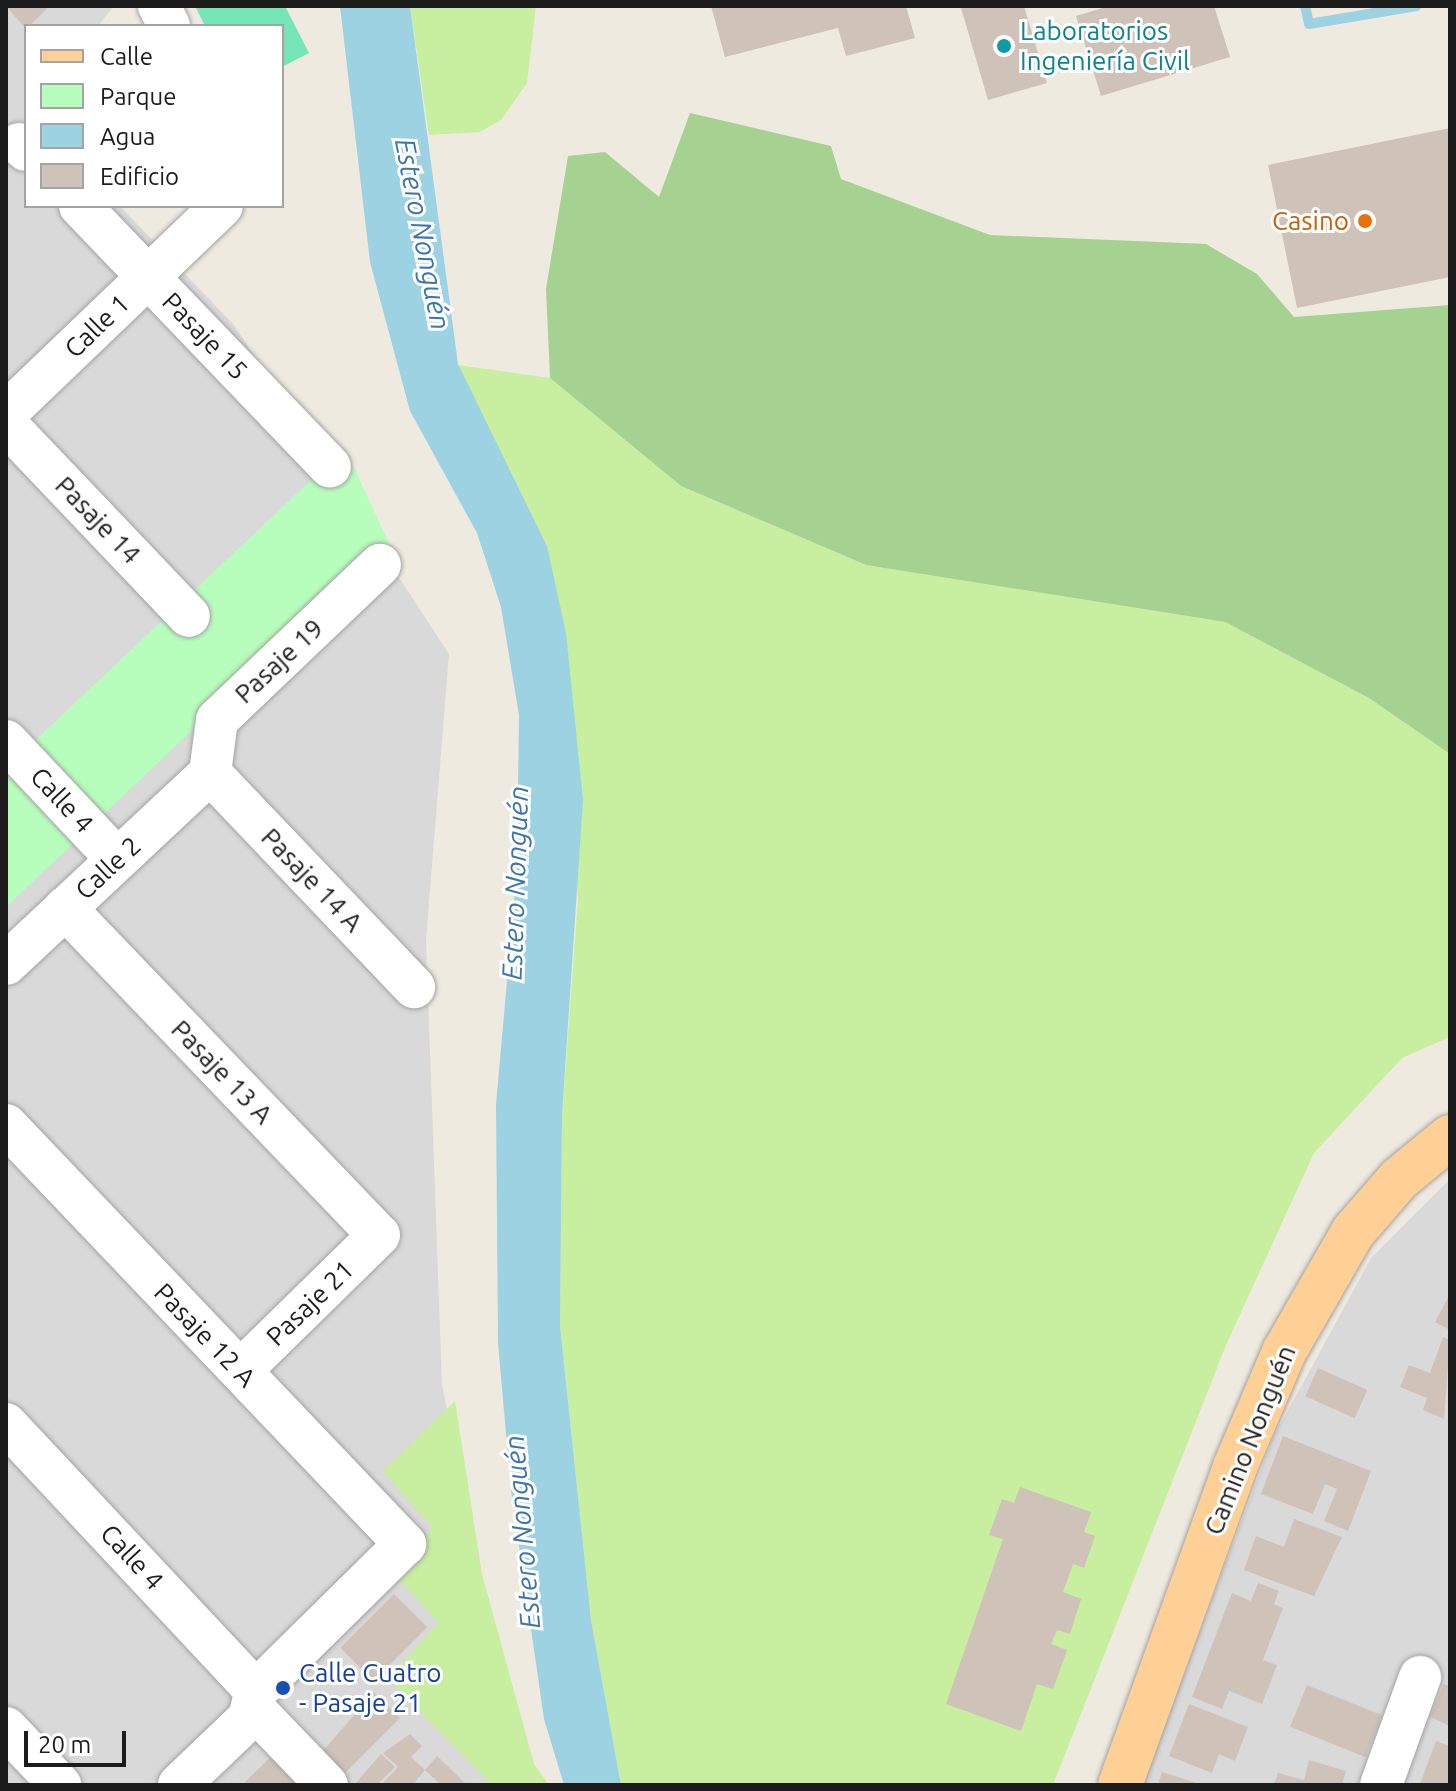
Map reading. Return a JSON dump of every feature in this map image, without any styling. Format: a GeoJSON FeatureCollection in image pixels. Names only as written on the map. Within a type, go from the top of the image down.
{"type":"FeatureCollection","features":[{"type":"Feature","properties":{"kind":"main road","name":"Camino Nonguén"},"geometry":{"type":"LineString","coordinates":[[1120,1785],[1235,1467],[1284,1352],[1353,1232],[1399,1179],[1450,1137]]}},
{"type":"Feature","properties":{"kind":"street"},"geometry":{"type":"LineString","coordinates":[[159,6],[168,24]]}},
{"type":"Feature","properties":{"kind":"street","name":"Pasaje 15"},"geometry":{"type":"LineString","coordinates":[[82,208],[330,467]]}},
{"type":"Feature","properties":{"kind":"street","name":"Calle 1"},"geometry":{"type":"LineString","coordinates":[[6,413],[220,208]]}},
{"type":"Feature","properties":{"kind":"street","name":"Pasaje 14"},"geometry":{"type":"LineString","coordinates":[[6,424],[189,616]]}},
{"type":"Feature","properties":{"kind":"street","name":"Pasaje 19"},"geometry":{"type":"LineString","coordinates":[[210,773],[217,720],[380,565]]}},
{"type":"Feature","properties":{"kind":"street","name":"Calle 4"},"geometry":{"type":"LineString","coordinates":[[6,741],[117,859]]}},
{"type":"Feature","properties":{"kind":"street","name":"Calle 2"},"geometry":{"type":"LineString","coordinates":[[6,964],[210,773]]}},
{"type":"Feature","properties":{"kind":"street","name":"Pasaje 14 A"},"geometry":{"type":"LineString","coordinates":[[210,773],[414,987]]}},
{"type":"Feature","properties":{"kind":"street","name":"Pasaje 13 A"},"geometry":{"type":"LineString","coordinates":[[65,908],[379,1235]]}},
{"type":"Feature","properties":{"kind":"street","name":"Pasaje 12 A"},"geometry":{"type":"LineString","coordinates":[[6,1125],[405,1544],[256,1701]]}},
{"type":"Feature","properties":{"kind":"street","name":"Pasaje 21"},"geometry":{"type":"LineString","coordinates":[[240,1371],[379,1235]]}},
{"type":"Feature","properties":{"kind":"street","name":"Calle 4"},"geometry":{"type":"LineString","coordinates":[[6,1424],[256,1701],[327,1785]]}},
{"type":"Feature","properties":{"kind":"street"},"geometry":{"type":"LineString","coordinates":[[1381,1785],[1420,1677]]}},
{"type":"Feature","properties":{"kind":"street"},"geometry":{"type":"LineString","coordinates":[[179,1785],[256,1701]]}},
{"type":"Feature","properties":{"kind":"street"},"geometry":{"type":"LineString","coordinates":[[6,1728],[60,1785]]}},
{"type":"Feature","properties":{"kind":"shaded area"},"geometry":{"type":"Polygon","coordinates":[[[6,6],[114,6],[100,24],[24,24],[24,208],[122,208],[234,325],[449,654],[426,940],[442,1385],[524,1785],[6,1785],[6,6]]]}},
{"type":"Feature","properties":{"kind":"shaded area"},"geometry":{"type":"Polygon","coordinates":[[[1450,1179],[1450,1785],[1142,1785],[1273,1438],[1371,1258],[1450,1179]]]}},
{"type":"Feature","properties":{"kind":"green space"},"geometry":{"type":"Polygon","coordinates":[[[195,6],[285,6],[309,53],[284,66],[284,24],[204,24],[195,6]]]}},
{"type":"Feature","properties":{"kind":"green space"},"geometry":{"type":"Polygon","coordinates":[[[410,6],[536,6],[527,83],[501,120],[480,132],[429,135],[410,6]]]}},
{"type":"Feature","properties":{"kind":"green space"},"geometry":{"type":"Polygon","coordinates":[[[690,113],[831,146],[841,179],[990,235],[1206,244],[1257,274],[1294,317],[1450,305],[1450,754],[1369,698],[1225,622],[866,565],[681,486],[550,378],[546,289],[568,156],[605,152],[659,197],[690,113]]]}},
{"type":"Feature","properties":{"kind":"green space"},"geometry":{"type":"Polygon","coordinates":[[[458,365],[550,378],[681,486],[866,565],[1225,622],[1369,698],[1450,754],[1450,1037],[1402,1058],[1314,1153],[1226,1345],[1053,1785],[621,1785],[591,1620],[560,1326],[562,1115],[578,899],[547,546],[458,365]]]}},
{"type":"Feature","properties":{"kind":"green space"},"geometry":{"type":"Polygon","coordinates":[[[345,448],[389,543],[6,907],[6,768],[345,448]]]}},
{"type":"Feature","properties":{"kind":"green space"},"geometry":{"type":"Polygon","coordinates":[[[455,1401],[482,1574],[534,1764],[549,1785],[492,1785],[388,1679],[439,1622],[390,1570],[433,1528],[383,1471],[455,1401]]]}},
{"type":"Feature","properties":{"kind":"water","name":"Estero Nonguén"},"geometry":{"type":"Polygon","coordinates":[[[340,6],[410,6],[458,364],[547,546],[566,633],[583,800],[562,1115],[560,1326],[591,1620],[621,1785],[564,1785],[544,1719],[511,1490],[498,1343],[496,1105],[517,868],[519,715],[501,607],[477,533],[410,411],[370,262],[340,6]]]}},
{"type":"Feature","properties":{"kind":"building"},"geometry":{"type":"Polygon","coordinates":[[[6,6],[50,6],[31,24],[24,24],[24,27],[6,6]]]}},
{"type":"Feature","properties":{"kind":"building"},"geometry":{"type":"Polygon","coordinates":[[[711,6],[906,6],[915,38],[846,56],[838,28],[725,57],[711,6]]]}},
{"type":"Feature","properties":{"kind":"building","name":"Laboratorios Ingeniería Civil"},"geometry":{"type":"Polygon","coordinates":[[[1024,6],[1047,83],[988,100],[961,8],[1024,6]]]}},
{"type":"Feature","properties":{"kind":"building"},"geometry":{"type":"Polygon","coordinates":[[[1109,6],[1214,6],[1230,57],[1101,96],[1076,16],[1109,6]]]}},
{"type":"Feature","properties":{"kind":"building","name":"Casino"},"geometry":{"type":"Polygon","coordinates":[[[1450,128],[1450,277],[1297,308],[1268,165],[1450,128]]]}},
{"type":"Feature","properties":{"kind":"building"},"geometry":{"type":"Polygon","coordinates":[[[1450,1294],[1450,1330],[1435,1322],[1450,1294]]]}},
{"type":"Feature","properties":{"kind":"building"},"geometry":{"type":"Polygon","coordinates":[[[1443,1337],[1450,1340],[1444,1419],[1423,1410],[1427,1398],[1400,1387],[1409,1365],[1430,1373],[1443,1337]]]}},
{"type":"Feature","properties":{"kind":"building"},"geometry":{"type":"Polygon","coordinates":[[[1318,1368],[1367,1390],[1355,1418],[1305,1396],[1318,1368]]]}},
{"type":"Feature","properties":{"kind":"building"},"geometry":{"type":"Polygon","coordinates":[[[1283,1436],[1371,1471],[1348,1531],[1324,1521],[1337,1489],[1325,1484],[1313,1514],[1261,1494],[1283,1436]]]}},
{"type":"Feature","properties":{"kind":"building"},"geometry":{"type":"Polygon","coordinates":[[[1020,1487],[1091,1512],[1084,1532],[1095,1536],[1084,1568],[1073,1564],[1063,1592],[1081,1599],[1070,1634],[1057,1630],[1051,1644],[1067,1650],[1053,1689],[1037,1684],[1021,1731],[946,1704],[1003,1539],[989,1535],[1002,1499],[1014,1503],[1020,1487]]]}},
{"type":"Feature","properties":{"kind":"building"},"geometry":{"type":"Polygon","coordinates":[[[1294,1519],[1342,1537],[1314,1596],[1244,1570],[1256,1536],[1284,1547],[1294,1519]]]}},
{"type":"Feature","properties":{"kind":"building"},"geometry":{"type":"Polygon","coordinates":[[[1258,1583],[1279,1591],[1274,1604],[1283,1608],[1263,1660],[1277,1665],[1262,1704],[1229,1691],[1222,1709],[1192,1697],[1232,1593],[1251,1601],[1258,1583]]]}},
{"type":"Feature","properties":{"kind":"building"},"geometry":{"type":"Polygon","coordinates":[[[394,1594],[427,1627],[373,1681],[340,1648],[394,1594]]]}},
{"type":"Feature","properties":{"kind":"building"},"geometry":{"type":"Polygon","coordinates":[[[1444,1684],[1450,1686],[1450,1726],[1430,1717],[1444,1684]]]}},
{"type":"Feature","properties":{"kind":"building"},"geometry":{"type":"Polygon","coordinates":[[[1307,1685],[1382,1715],[1365,1757],[1290,1727],[1307,1685]]]}},
{"type":"Feature","properties":{"kind":"building"},"geometry":{"type":"Polygon","coordinates":[[[374,1692],[400,1718],[343,1775],[322,1752],[374,1692]]]}},
{"type":"Feature","properties":{"kind":"building"},"geometry":{"type":"Polygon","coordinates":[[[1189,1704],[1248,1727],[1235,1761],[1219,1754],[1212,1773],[1169,1756],[1189,1704]]]}},
{"type":"Feature","properties":{"kind":"building"},"geometry":{"type":"Polygon","coordinates":[[[410,1734],[422,1746],[411,1757],[425,1770],[415,1782],[419,1785],[381,1785],[398,1767],[383,1753],[410,1734]]]}},
{"type":"Feature","properties":{"kind":"building"},"geometry":{"type":"Polygon","coordinates":[[[1436,1741],[1450,1746],[1450,1785],[1420,1784],[1436,1741]]]}},
{"type":"Feature","properties":{"kind":"building"},"geometry":{"type":"Polygon","coordinates":[[[275,1753],[308,1785],[242,1785],[275,1753]]]}},
{"type":"Feature","properties":{"kind":"building"},"geometry":{"type":"Polygon","coordinates":[[[381,1754],[395,1767],[377,1785],[354,1785],[381,1754]]]}},
{"type":"Feature","properties":{"kind":"building"},"geometry":{"type":"Polygon","coordinates":[[[437,1756],[467,1785],[441,1785],[425,1770],[437,1756]]]}},
{"type":"Feature","properties":{"kind":"building"},"geometry":{"type":"Polygon","coordinates":[[[1309,1760],[1346,1771],[1342,1785],[1274,1785],[1278,1773],[1304,1780],[1309,1760]]]}},
{"type":"Feature","properties":{"kind":"building"},"geometry":{"type":"Polygon","coordinates":[[[1162,1772],[1200,1784],[1200,1785],[1158,1785],[1162,1772]]]}},
{"type":"Feature","properties":{"kind":"waterway"},"geometry":{"type":"LineString","coordinates":[[1305,6],[1309,24],[1416,6]]}},
{"type":"Feature","properties":{"kind":"place","name":"Laboratorios Ingeniería Civil"},"geometry":{"type":"Point","coordinates":[1004,46]}},
{"type":"Feature","properties":{"kind":"place","name":"Casino"},"geometry":{"type":"Point","coordinates":[1365,221]}},
{"type":"Feature","properties":{"kind":"place","name":"Calle Cuatro - Pasaje 21"},"geometry":{"type":"Point","coordinates":[283,1688]}}]}
